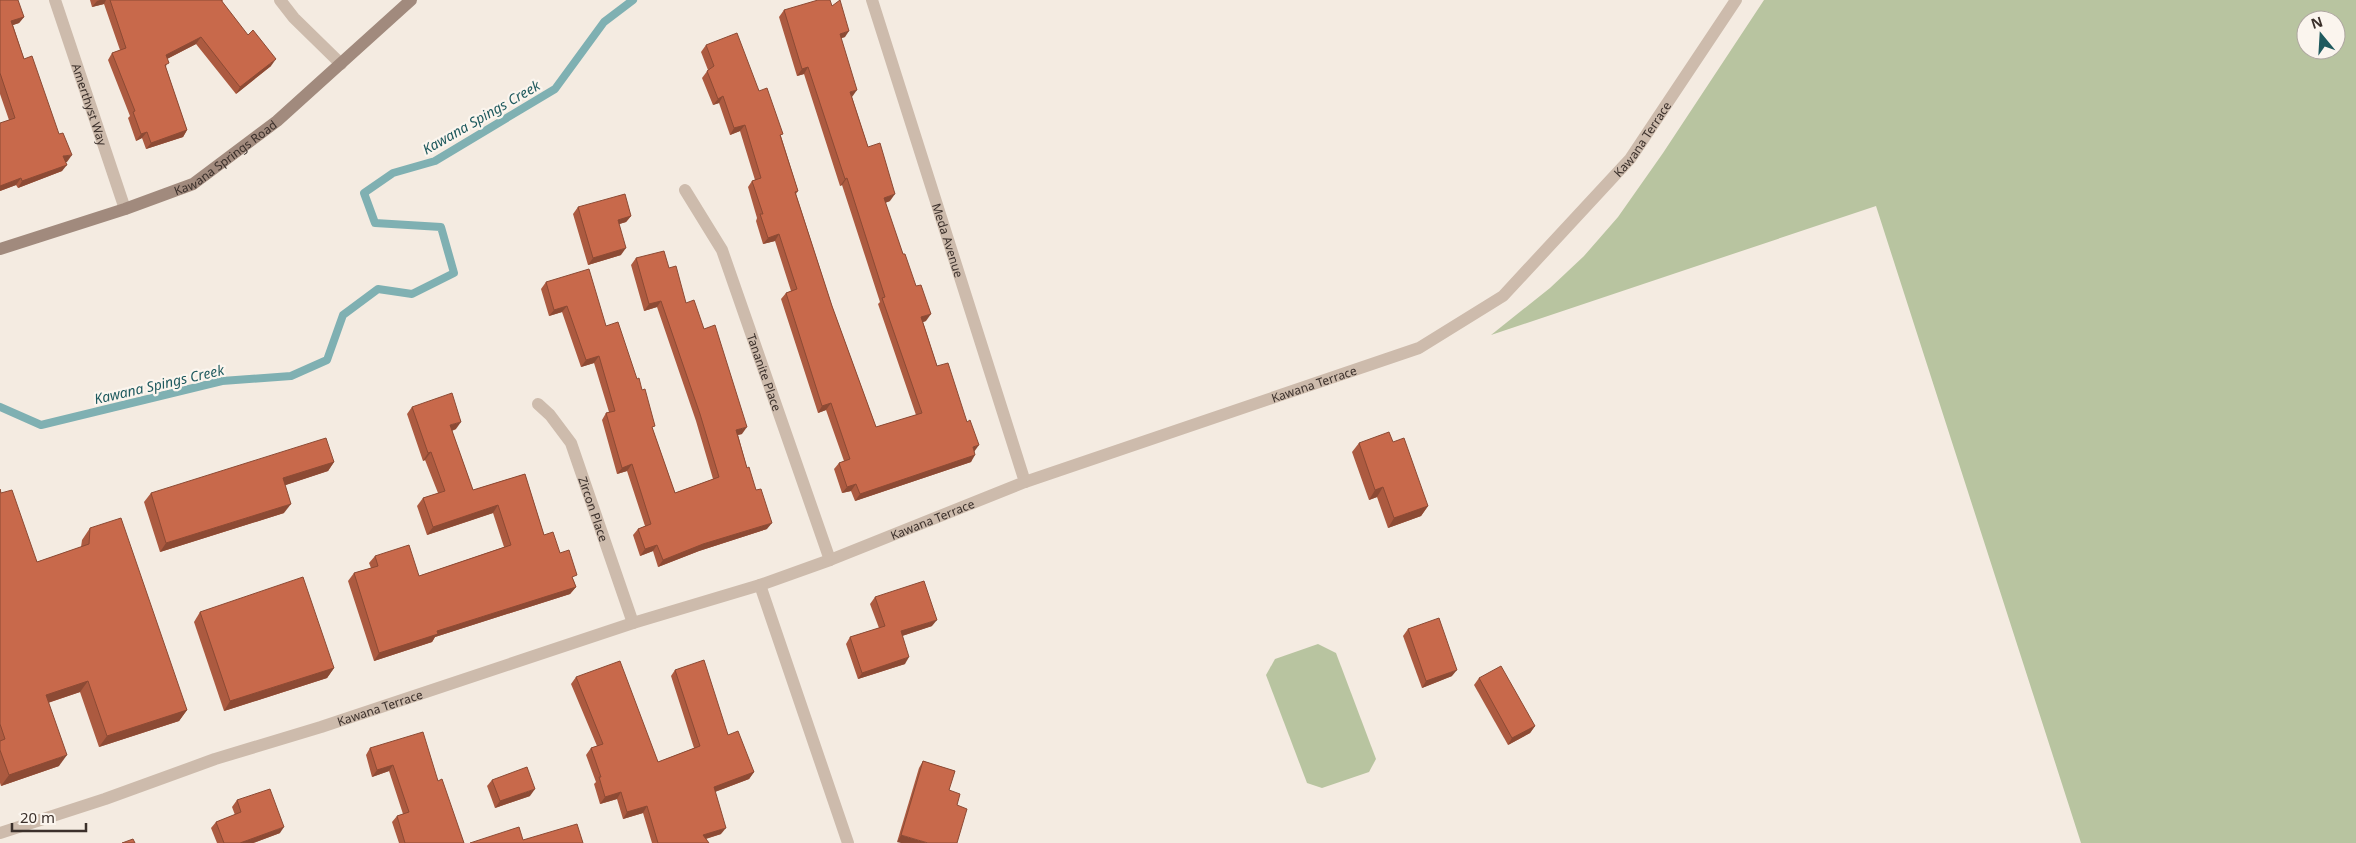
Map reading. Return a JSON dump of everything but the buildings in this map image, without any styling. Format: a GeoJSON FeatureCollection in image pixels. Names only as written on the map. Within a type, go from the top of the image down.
{"type":"FeatureCollection","features":[{"type":"Feature","properties":{"kind":"street","name":"Amerthyst Way"},"geometry":{"type":"LineString","coordinates":[[56,0],[124,209]]}},
{"type":"Feature","properties":{"kind":"street"},"geometry":{"type":"LineString","coordinates":[[280,0],[294,18],[341,64]]}},
{"type":"Feature","properties":{"kind":"street","name":"Kawana Springs Road"},"geometry":{"type":"LineString","coordinates":[[0,249],[124,209],[193,184],[277,122],[411,0]]}},
{"type":"Feature","properties":{"kind":"street","name":"Meda Avenue"},"geometry":{"type":"LineString","coordinates":[[872,0],[1025,482]]}},
{"type":"Feature","properties":{"kind":"street","name":"Kawana Terrace"},"geometry":{"type":"LineString","coordinates":[[0,834],[105,799],[215,759],[321,727],[633,623],[760,585],[830,560],[1025,482],[1419,348],[1503,296],[1630,159],[1736,0]]}},
{"type":"Feature","properties":{"kind":"street","name":"Tananite Place"},"geometry":{"type":"LineString","coordinates":[[685,190],[722,250],[830,560]]}},
{"type":"Feature","properties":{"kind":"street","name":"Zircon Place"},"geometry":{"type":"LineString","coordinates":[[538,404],[550,415],[571,443],[633,623]]}},
{"type":"Feature","properties":{"kind":"street"},"geometry":{"type":"LineString","coordinates":[[760,585],[848,843]]}},
{"type":"Feature","properties":{"kind":"green space"},"geometry":{"type":"Polygon","coordinates":[[[1764,0],[2356,0],[2356,843],[2081,843],[1876,206],[1491,335],[1550,288],[1584,256],[1618,217],[1663,153],[1764,0]]]}},
{"type":"Feature","properties":{"kind":"green space"},"geometry":{"type":"Polygon","coordinates":[[[1318,644],[1336,653],[1376,759],[1369,772],[1322,788],[1307,783],[1266,675],[1275,659],[1318,644]]]}},
{"type":"Feature","properties":{"kind":"waterway","name":"Kawana Spings Creek"},"geometry":{"type":"LineString","coordinates":[[0,407],[41,425],[222,381],[291,376],[327,360],[343,315],[378,289],[412,294],[454,273],[441,227],[375,223],[364,193],[393,173],[435,161],[555,89],[604,22],[633,0]]}}]}
